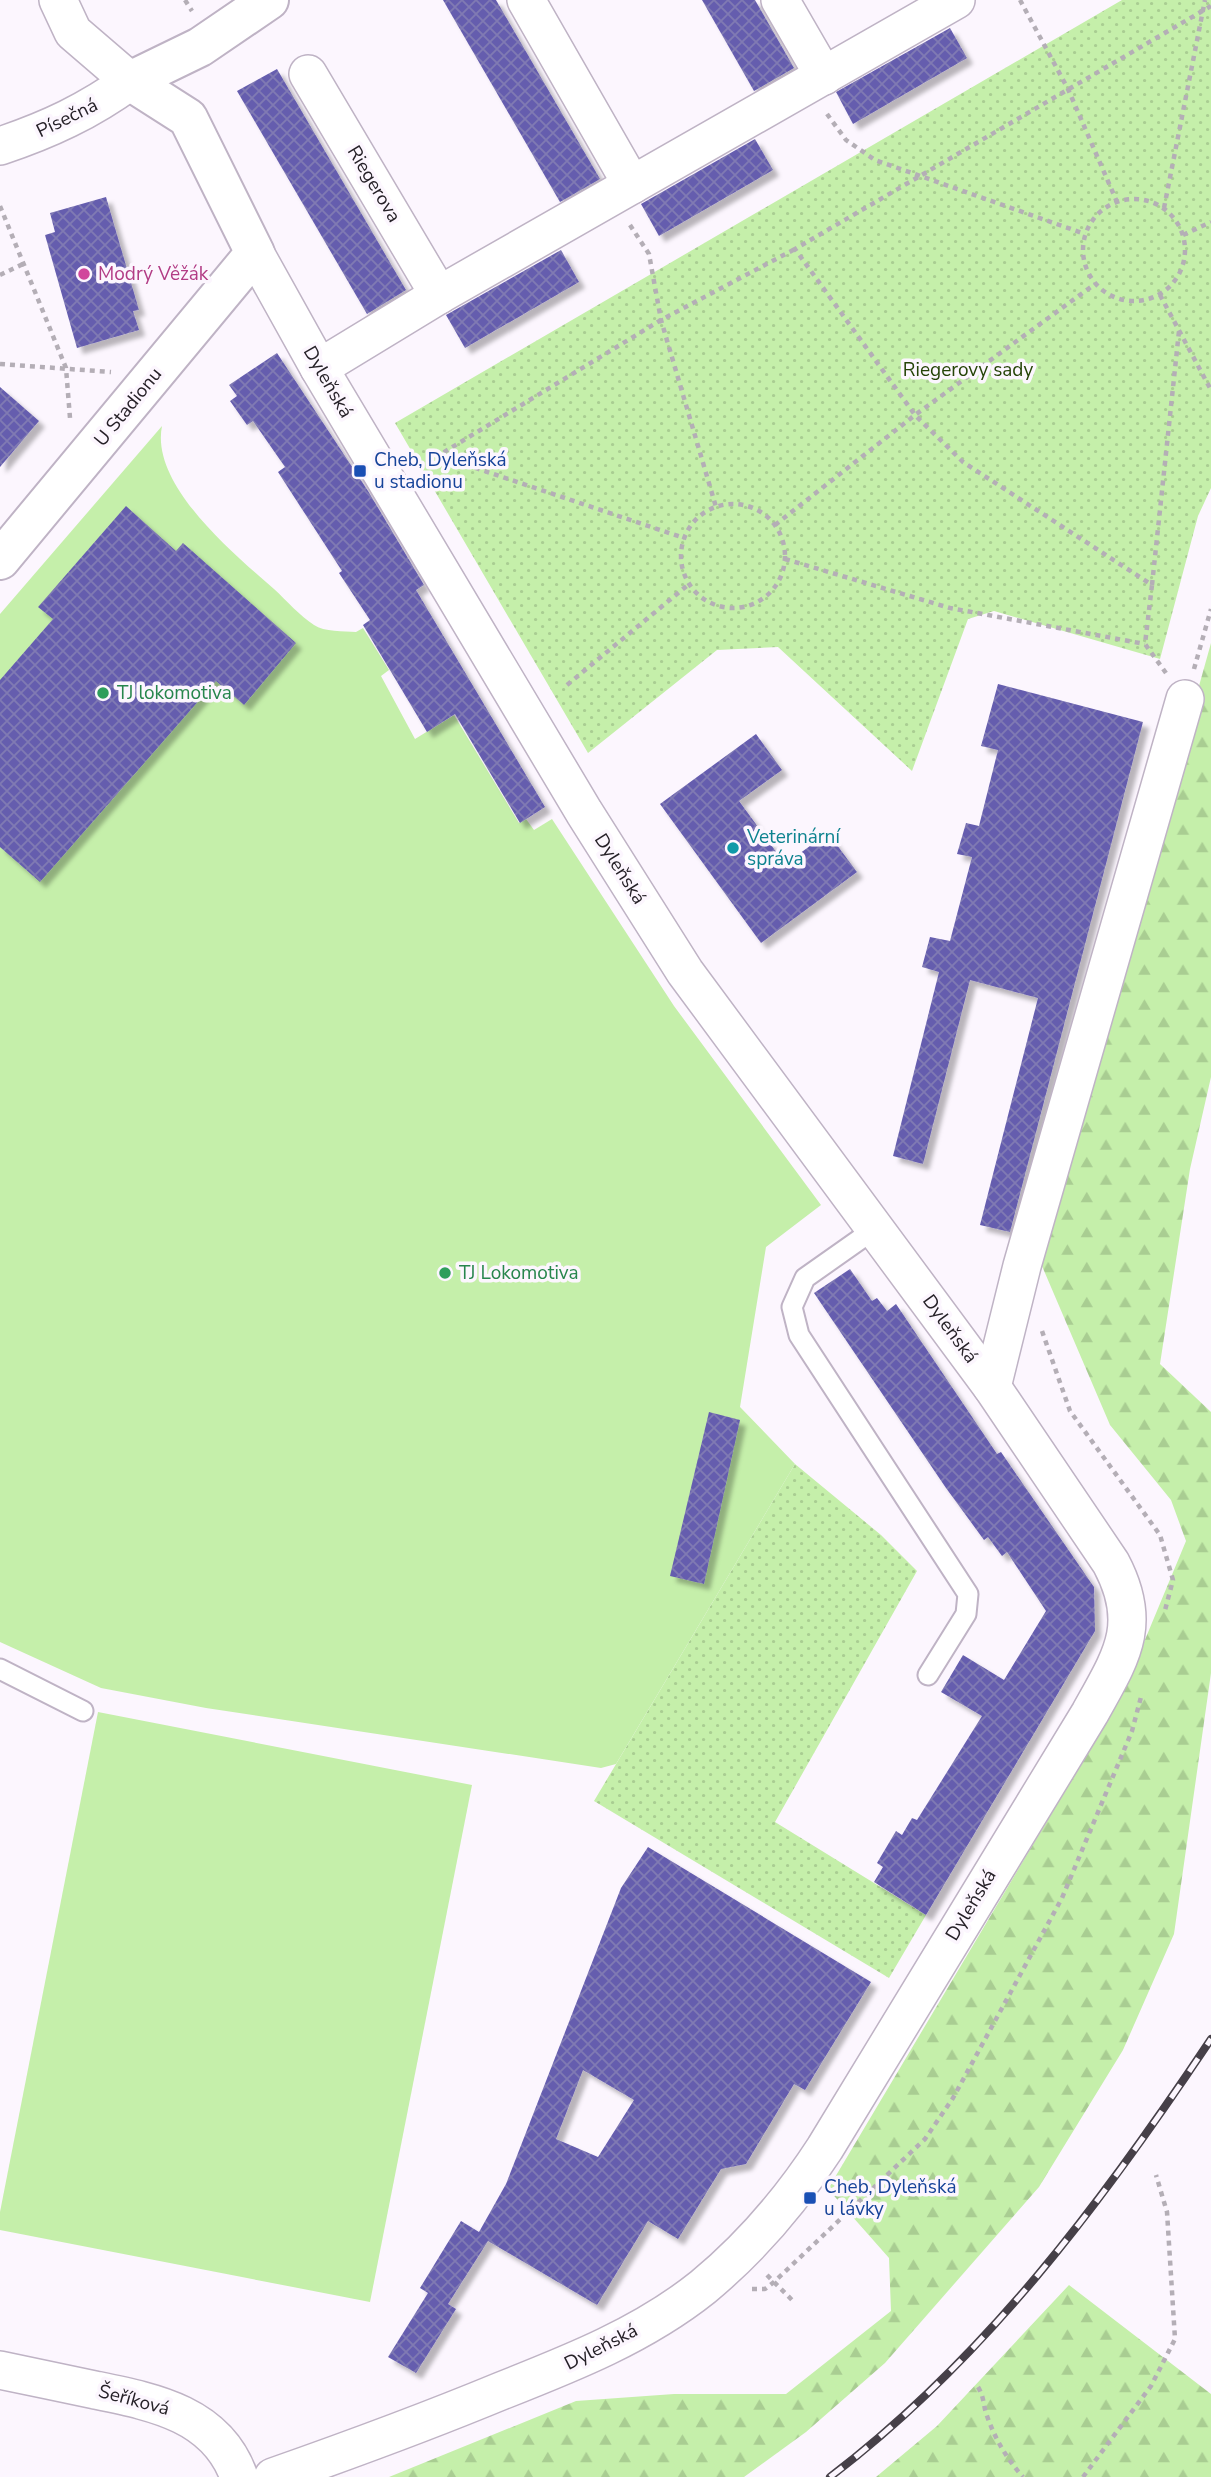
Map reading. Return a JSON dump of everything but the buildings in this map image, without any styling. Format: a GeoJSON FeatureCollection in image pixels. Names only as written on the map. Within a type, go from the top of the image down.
{"type":"FeatureCollection","features":[{"type":"Feature","properties":{"kind":"street","name":"Dyleňská"},"geometry":{"type":"LineString","coordinates":[[58,0],[73,32],[130,81],[188,118],[254,253],[319,368],[584,812],[685,972],[992,1387],[1115,1570],[1128,1603],[1127,1634],[1108,1680],[1090,1713],[810,2171],[796,2191],[741,2250],[702,2287],[610,2346],[580,2361],[396,2434],[273,2477]]}},
{"type":"Feature","properties":{"kind":"street"},"geometry":{"type":"LineString","coordinates":[[130,81],[200,47],[269,0]]}},
{"type":"Feature","properties":{"kind":"street"},"geometry":{"type":"LineString","coordinates":[[526,0],[622,191]]}},
{"type":"Feature","properties":{"kind":"street"},"geometry":{"type":"LineString","coordinates":[[780,0],[815,81]]}},
{"type":"Feature","properties":{"kind":"street"},"geometry":{"type":"LineString","coordinates":[[319,368],[439,295],[956,0]]}},
{"type":"Feature","properties":{"kind":"street","name":"Riegerova"},"geometry":{"type":"LineString","coordinates":[[308,74],[439,295]]}},
{"type":"Feature","properties":{"kind":"street","name":"Písečná"},"geometry":{"type":"LineString","coordinates":[[0,146],[51,128],[93,108],[130,81]]}},
{"type":"Feature","properties":{"kind":"street","name":"U Stadionu"},"geometry":{"type":"LineString","coordinates":[[0,560],[254,253]]}},
{"type":"Feature","properties":{"kind":"street"},"geometry":{"type":"LineString","coordinates":[[992,1387],[1022,1266],[1185,698]]}},
{"type":"Feature","properties":{"kind":"street","name":"Šeříková"},"geometry":{"type":"LineString","coordinates":[[0,2370],[150,2401],[184,2414],[210,2431],[232,2458],[239,2477]]}},
{"type":"Feature","properties":{"kind":"lane"},"geometry":{"type":"LineString","coordinates":[[876,1228],[805,1279],[792,1307],[799,1335],[968,1594],[966,1614],[928,1675]]}},
{"type":"Feature","properties":{"kind":"lane"},"geometry":{"type":"LineString","coordinates":[[0,1669],[83,1711]]}},
{"type":"Feature","properties":{"kind":"path"},"geometry":{"type":"LineString","coordinates":[[1020,0],[1068,89],[1117,202]]}},
{"type":"Feature","properties":{"kind":"path"},"geometry":{"type":"LineString","coordinates":[[1164,208],[1205,0]]}},
{"type":"Feature","properties":{"kind":"path"},"geometry":{"type":"LineString","coordinates":[[390,486],[661,320],[795,249],[1211,6]]}},
{"type":"Feature","properties":{"kind":"path"},"geometry":{"type":"LineString","coordinates":[[815,81],[846,140],[875,160],[1085,234]]}},
{"type":"Feature","properties":{"kind":"path"},"geometry":{"type":"LineString","coordinates":[[622,191],[649,254],[661,320],[716,507]]}},
{"type":"Feature","properties":{"kind":"path"},"geometry":{"type":"LineString","coordinates":[[1133,199],[1150,201],[1164,208],[1176,220],[1183,234],[1186,251],[1182,269],[1173,284],[1160,295],[1143,301],[1126,301],[1109,295],[1095,284],[1086,269],[1082,251],[1085,234],[1092,220],[1117,202],[1133,199]]}},
{"type":"Feature","properties":{"kind":"path"},"geometry":{"type":"LineString","coordinates":[[0,206],[66,369]]}},
{"type":"Feature","properties":{"kind":"path"},"geometry":{"type":"LineString","coordinates":[[1183,234],[1211,222]]}},
{"type":"Feature","properties":{"kind":"path"},"geometry":{"type":"LineString","coordinates":[[795,249],[915,415],[963,462],[1152,585]]}},
{"type":"Feature","properties":{"kind":"path"},"geometry":{"type":"LineString","coordinates":[[0,275],[23,264]]}},
{"type":"Feature","properties":{"kind":"path"},"geometry":{"type":"LineString","coordinates":[[775,525],[915,415],[1095,284]]}},
{"type":"Feature","properties":{"kind":"path"},"geometry":{"type":"LineString","coordinates":[[1160,295],[1211,390]]}},
{"type":"Feature","properties":{"kind":"path"},"geometry":{"type":"LineString","coordinates":[[1144,644],[1179,331]]}},
{"type":"Feature","properties":{"kind":"path"},"geometry":{"type":"LineString","coordinates":[[0,364],[114,372]]}},
{"type":"Feature","properties":{"kind":"path"},"geometry":{"type":"LineString","coordinates":[[437,455],[684,538]]}},
{"type":"Feature","properties":{"kind":"path"},"geometry":{"type":"LineString","coordinates":[[748,506],[763,513],[775,525],[783,541],[785,559],[782,575],[774,589],[746,606],[730,608],[714,604],[689,584],[682,569],[684,538],[692,524],[716,507],[748,506]]}},
{"type":"Feature","properties":{"kind":"path"},"geometry":{"type":"LineString","coordinates":[[785,559],[950,608],[1144,644],[1185,698]]}},
{"type":"Feature","properties":{"kind":"path"},"geometry":{"type":"LineString","coordinates":[[567,685],[689,584]]}},
{"type":"Feature","properties":{"kind":"path"},"geometry":{"type":"LineString","coordinates":[[1185,698],[1211,609]]}},
{"type":"Feature","properties":{"kind":"path"},"geometry":{"type":"LineString","coordinates":[[1083,2477],[1151,2386],[1175,2339],[1167,2212],[1156,2175]]}},
{"type":"Feature","properties":{"kind":"path"},"geometry":{"type":"LineString","coordinates":[[774,2282],[794,2302]]}},
{"type":"Feature","properties":{"kind":"path"},"geometry":{"type":"LineString","coordinates":[[978,2387],[1000,2448],[1023,2477]]}},
{"type":"Feature","properties":{"kind":"green space","name":"Riegerovy sady"},"geometry":{"type":"Polygon","coordinates":[[[1122,0],[1211,0],[1211,488],[1198,516],[1160,659],[994,611],[968,619],[912,771],[778,647],[717,650],[588,753],[395,423],[1122,0]]]}},
{"type":"Feature","properties":{"kind":"green space"},"geometry":{"type":"Polygon","coordinates":[[[162,426],[162,449],[169,472],[182,495],[218,538],[314,625],[323,629],[356,632],[363,628],[389,670],[381,676],[415,739],[454,715],[519,823],[526,819],[534,830],[552,819],[674,1006],[821,1205],[766,1247],[740,1407],[795,1464],[616,1764],[601,1768],[206,1708],[101,1688],[0,1642],[0,614],[162,426]]]}},
{"type":"Feature","properties":{"kind":"green space"},"geometry":{"type":"Polygon","coordinates":[[[1211,643],[1211,1077],[1190,1169],[1160,1364],[1211,1412],[1211,1673],[1174,1934],[1123,2050],[1039,2187],[885,2363],[806,2432],[744,2477],[389,2477],[576,2401],[674,2394],[786,2394],[891,2311],[889,2258],[828,2189],[1122,1695],[1186,1541],[1171,1500],[1110,1425],[1039,1259],[1211,643]]]}},
{"type":"Feature","properties":{"kind":"green space"},"geometry":{"type":"Polygon","coordinates":[[[795,1464],[881,1535],[917,1571],[775,1822],[926,1915],[889,1978],[594,1801],[795,1464]]]}},
{"type":"Feature","properties":{"kind":"green space"},"geometry":{"type":"Polygon","coordinates":[[[98,1712],[472,1785],[370,2302],[0,2230],[0,2212],[98,1712]]]}},
{"type":"Feature","properties":{"kind":"green space"},"geometry":{"type":"Polygon","coordinates":[[[1069,2285],[1211,2394],[1211,2477],[876,2477],[937,2426],[1069,2285]]]}},
{"type":"Feature","properties":{"kind":"railway"},"geometry":{"type":"LineString","coordinates":[[830,2477],[887,2431],[991,2329],[1084,2217],[1128,2159],[1211,2039]]}},
{"type":"Feature","properties":{"kind":"place","name":"Modrý Věžák"},"geometry":{"type":"Point","coordinates":[84,274]}},
{"type":"Feature","properties":{"kind":"place","name":"Cheb, Dyleňská u stadionu"},"geometry":{"type":"Point","coordinates":[360,471]}},
{"type":"Feature","properties":{"kind":"place","name":"TJ lokomotiva"},"geometry":{"type":"Point","coordinates":[103,693]}},
{"type":"Feature","properties":{"kind":"place","name":"Veterinární správa"},"geometry":{"type":"Point","coordinates":[733,848]}},
{"type":"Feature","properties":{"kind":"place","name":"TJ Lokomotiva"},"geometry":{"type":"Point","coordinates":[445,1273]}},
{"type":"Feature","properties":{"kind":"place","name":"Cheb, Dyleňská u lávky"},"geometry":{"type":"Point","coordinates":[810,2198]}}]}
